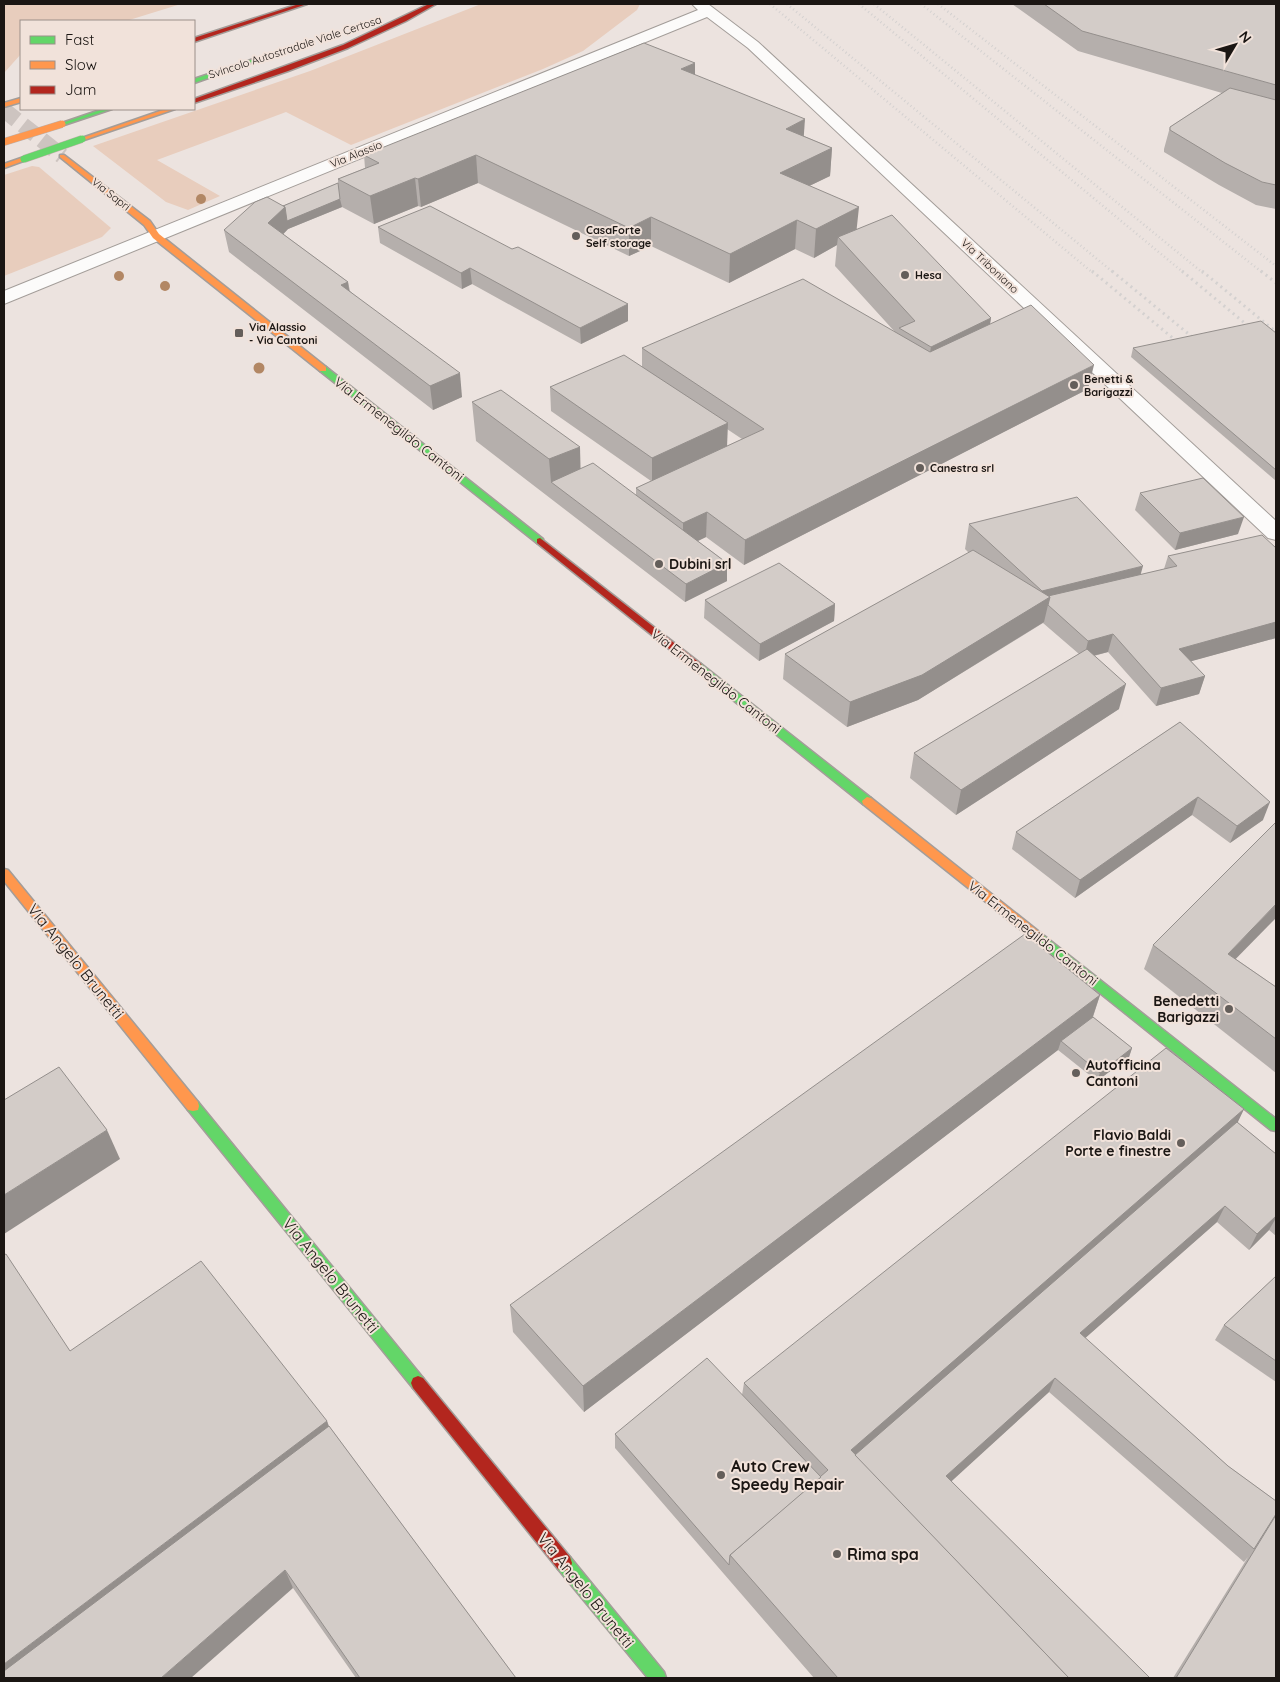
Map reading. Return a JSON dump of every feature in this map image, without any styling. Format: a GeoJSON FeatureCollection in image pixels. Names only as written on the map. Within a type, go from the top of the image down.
{"type":"FeatureCollection","features":[{"type":"Feature","properties":{"kind":"main road"},"geometry":{"type":"LineString","coordinates":[[195,40],[304,4]]}},
{"type":"Feature","properties":{"kind":"main road","name":"Svincolo Autostradale Viale Certosa"},"geometry":{"type":"LineString","coordinates":[[378,19],[424,4]]}},
{"type":"Feature","properties":{"kind":"main road"},"geometry":{"type":"LineString","coordinates":[[195,101],[325,56],[400,24],[433,4]]}},
{"type":"Feature","properties":{"kind":"main road","name":"Svincolo Autostradale Viale Certosa"},"geometry":{"type":"LineString","coordinates":[[195,81],[268,56]]}},
{"type":"Feature","properties":{"kind":"main road"},"geometry":{"type":"LineString","coordinates":[[4,105],[20,100]]}},
{"type":"Feature","properties":{"kind":"main road"},"geometry":{"type":"LineString","coordinates":[[4,142],[106,110]]}},
{"type":"Feature","properties":{"kind":"main road"},"geometry":{"type":"LineString","coordinates":[[4,166],[169,110]]}},
{"type":"Feature","properties":{"kind":"main road","name":"Via Sapri"},"geometry":{"type":"LineString","coordinates":[[62,156],[147,223],[156,236]]}},
{"type":"Feature","properties":{"kind":"main road","name":"Via Ermenegildo Cantoni"},"geometry":{"type":"LineString","coordinates":[[156,236],[1276,1126]]}},
{"type":"Feature","properties":{"kind":"main road","name":"Via Angelo Brunetti"},"geometry":{"type":"LineString","coordinates":[[4,872],[658,1678]]}},
{"type":"Feature","properties":{"kind":"street","name":"Via Alassio"},"geometry":{"type":"LineString","coordinates":[[4,298],[362,152],[704,7]]}},
{"type":"Feature","properties":{"kind":"street","name":"Via Triboniano"},"geometry":{"type":"LineString","coordinates":[[704,7],[752,45],[1276,533]]}},
{"type":"Feature","properties":{"kind":"shaded area"},"geometry":{"type":"Polygon","coordinates":[[[4,4],[181,4],[129,20],[20,20],[20,55],[4,73],[4,4]]]}},
{"type":"Feature","properties":{"kind":"shaded area"},"geometry":{"type":"Polygon","coordinates":[[[481,4],[640,4],[637,10],[583,51],[543,69],[351,145],[286,112],[157,160],[220,196],[188,210],[166,202],[93,146],[310,71],[481,4]]]}},
{"type":"Feature","properties":{"kind":"shaded area"},"geometry":{"type":"Polygon","coordinates":[[[32,166],[39,167],[111,228],[102,237],[4,276],[4,175],[32,166]]]}},
{"type":"Feature","properties":{"kind":"building"},"geometry":{"type":"Polygon","coordinates":[[[1044,4],[1276,4],[1276,85],[1082,31],[1044,4]]]}},
{"type":"Feature","properties":{"kind":"building"},"geometry":{"type":"Polygon","coordinates":[[[644,43],[695,63],[681,69],[805,119],[786,129],[832,148],[780,173],[859,207],[816,229],[797,220],[730,254],[651,217],[629,228],[476,155],[370,196],[338,179],[379,163],[364,155],[644,43]]]}},
{"type":"Feature","properties":{"kind":"building"},"geometry":{"type":"Polygon","coordinates":[[[1230,88],[1276,100],[1276,185],[1262,182],[1225,163],[1170,130],[1170,127],[1230,88]]]}},
{"type":"Feature","properties":{"kind":"building"},"geometry":{"type":"Polygon","coordinates":[[[338,183],[340,199],[287,221],[285,207],[283,206],[338,183]]]}},
{"type":"Feature","properties":{"kind":"building"},"geometry":{"type":"Polygon","coordinates":[[[267,197],[285,207],[268,223],[348,282],[341,285],[460,373],[430,386],[224,230],[255,202],[267,197]]]}},
{"type":"Feature","properties":{"kind":"building"},"geometry":{"type":"Polygon","coordinates":[[[430,206],[512,249],[518,247],[628,304],[580,328],[470,268],[461,273],[378,227],[430,206]]]}},
{"type":"Feature","properties":{"kind":"building"},"geometry":{"type":"Polygon","coordinates":[[[892,215],[991,318],[931,347],[899,328],[915,321],[838,237],[892,215]]]}},
{"type":"Feature","properties":{"kind":"building"},"geometry":{"type":"Polygon","coordinates":[[[803,279],[930,352],[1031,305],[1094,365],[745,540],[707,512],[683,523],[636,488],[764,429],[642,348],[803,279]]]}},
{"type":"Feature","properties":{"kind":"building"},"geometry":{"type":"Polygon","coordinates":[[[1261,321],[1276,333],[1276,470],[1133,348],[1261,321]]]}},
{"type":"Feature","properties":{"kind":"building"},"geometry":{"type":"Polygon","coordinates":[[[624,355],[728,423],[652,458],[550,387],[624,355]]]}},
{"type":"Feature","properties":{"kind":"building"},"geometry":{"type":"Polygon","coordinates":[[[501,390],[580,447],[549,459],[472,402],[501,390]]]}},
{"type":"Feature","properties":{"kind":"building"},"geometry":{"type":"Polygon","coordinates":[[[593,463],[727,563],[686,584],[551,482],[593,463]]]}},
{"type":"Feature","properties":{"kind":"building"},"geometry":{"type":"Polygon","coordinates":[[[1203,478],[1244,517],[1180,533],[1140,493],[1203,478]]]}},
{"type":"Feature","properties":{"kind":"building"},"geometry":{"type":"Polygon","coordinates":[[[1077,497],[1143,566],[1042,591],[969,524],[1077,497]]]}},
{"type":"Feature","properties":{"kind":"building"},"geometry":{"type":"Polygon","coordinates":[[[1262,535],[1276,548],[1276,622],[1179,649],[1205,676],[1161,688],[1113,634],[1088,641],[1048,605],[1050,597],[1048,596],[1177,566],[1168,556],[1262,535]]]}},
{"type":"Feature","properties":{"kind":"building"},"geometry":{"type":"Polygon","coordinates":[[[973,550],[1050,597],[922,675],[850,702],[785,654],[973,550]]]}},
{"type":"Feature","properties":{"kind":"building"},"geometry":{"type":"Polygon","coordinates":[[[779,563],[835,604],[760,644],[705,600],[779,563]]]}},
{"type":"Feature","properties":{"kind":"building"},"geometry":{"type":"Polygon","coordinates":[[[1087,649],[1126,684],[961,790],[914,753],[1087,649]]]}},
{"type":"Feature","properties":{"kind":"building"},"geometry":{"type":"Polygon","coordinates":[[[1180,722],[1270,802],[1237,826],[1198,797],[1080,880],[1016,832],[1180,722]]]}},
{"type":"Feature","properties":{"kind":"building"},"geometry":{"type":"Polygon","coordinates":[[[1276,822],[1276,904],[1228,954],[1276,987],[1276,1039],[1153,945],[1276,822]]]}},
{"type":"Feature","properties":{"kind":"building"},"geometry":{"type":"Polygon","coordinates":[[[1025,934],[1100,995],[583,1386],[510,1305],[1025,934]]]}},
{"type":"Feature","properties":{"kind":"building"},"geometry":{"type":"Polygon","coordinates":[[[1093,1017],[1132,1048],[1100,1073],[1061,1041],[1093,1017]]]}},
{"type":"Feature","properties":{"kind":"building"},"geometry":{"type":"Polygon","coordinates":[[[1166,1048],[1244,1109],[851,1450],[1069,1678],[838,1678],[730,1555],[828,1470],[744,1383],[1166,1048]]]}},
{"type":"Feature","properties":{"kind":"building"},"geometry":{"type":"Polygon","coordinates":[[[59,1067],[107,1130],[4,1195],[4,1100],[59,1067]]]}},
{"type":"Feature","properties":{"kind":"building"},"geometry":{"type":"Polygon","coordinates":[[[1237,1122],[1276,1154],[1276,1216],[1257,1234],[1225,1206],[1080,1333],[1228,1466],[1276,1501],[1276,1514],[1254,1549],[1055,1378],[946,1476],[1150,1678],[1069,1678],[855,1455],[1237,1122]]]}},
{"type":"Feature","properties":{"kind":"building"},"geometry":{"type":"Polygon","coordinates":[[[6,1254],[70,1351],[201,1261],[327,1421],[4,1664],[4,1255],[6,1254]]]}},
{"type":"Feature","properties":{"kind":"building"},"geometry":{"type":"Polygon","coordinates":[[[1276,1276],[1276,1361],[1224,1325],[1276,1276]]]}},
{"type":"Feature","properties":{"kind":"building","name":"Auto Crew Speedy Repair"},"geometry":{"type":"Polygon","coordinates":[[[707,1358],[821,1477],[730,1555],[729,1565],[615,1434],[707,1358]]]}},
{"type":"Feature","properties":{"kind":"building"},"geometry":{"type":"Polygon","coordinates":[[[329,1426],[516,1678],[360,1678],[285,1570],[161,1678],[4,1678],[4,1671],[329,1426]]]}},
{"type":"Feature","properties":{"kind":"building"},"geometry":{"type":"Polygon","coordinates":[[[1276,1515],[1276,1678],[1176,1678],[1276,1515]]]}},
{"type":"Feature","properties":{"kind":"tunnel"},"geometry":{"type":"LineString","coordinates":[[4,110],[62,156]]}},
{"type":"Feature","properties":{"kind":"railway"},"geometry":{"type":"LineString","coordinates":[[770,4],[1093,273]]}},
{"type":"Feature","properties":{"kind":"railway"},"geometry":{"type":"LineString","coordinates":[[787,4],[1114,273]]}},
{"type":"Feature","properties":{"kind":"railway"},"geometry":{"type":"LineString","coordinates":[[859,4],[1184,273]]}},
{"type":"Feature","properties":{"kind":"railway"},"geometry":{"type":"LineString","coordinates":[[874,4],[1203,273]]}},
{"type":"Feature","properties":{"kind":"railway"},"geometry":{"type":"LineString","coordinates":[[921,4],[1263,273]]}},
{"type":"Feature","properties":{"kind":"railway"},"geometry":{"type":"LineString","coordinates":[[938,4],[1276,266]]}},
{"type":"Feature","properties":{"kind":"railway"},"geometry":{"type":"LineString","coordinates":[[1092,271],[1186,349]]}},
{"type":"Feature","properties":{"kind":"railway"},"geometry":{"type":"LineString","coordinates":[[1112,271],[1202,345]]}},
{"type":"Feature","properties":{"kind":"railway"},"geometry":{"type":"LineString","coordinates":[[1182,271],[1276,349]]}},
{"type":"Feature","properties":{"kind":"railway"},"geometry":{"type":"LineString","coordinates":[[1202,271],[1276,332]]}},
{"type":"Feature","properties":{"kind":"railway"},"geometry":{"type":"LineString","coordinates":[[1261,271],[1276,283]]}},
{"type":"Feature","properties":{"kind":"traffic: fast"},"geometry":{"type":"LineString","coordinates":[[195,81],[256,60]]}},
{"type":"Feature","properties":{"kind":"traffic: fast"},"geometry":{"type":"LineString","coordinates":[[62,124],[106,110]]}},
{"type":"Feature","properties":{"kind":"traffic: fast"},"geometry":{"type":"LineString","coordinates":[[24,159],[82,139]]}},
{"type":"Feature","properties":{"kind":"traffic: fast"},"geometry":{"type":"LineString","coordinates":[[323,369],[540,541]]}},
{"type":"Feature","properties":{"kind":"traffic: fast"},"geometry":{"type":"LineString","coordinates":[[697,666],[867,801]]}},
{"type":"Feature","properties":{"kind":"traffic: fast"},"geometry":{"type":"LineString","coordinates":[[1039,938],[1276,1126]]}},
{"type":"Feature","properties":{"kind":"traffic: fast"},"geometry":{"type":"LineString","coordinates":[[193,1106],[418,1383]]}},
{"type":"Feature","properties":{"kind":"traffic: fast"},"geometry":{"type":"LineString","coordinates":[[564,1563],[658,1678]]}},
{"type":"Feature","properties":{"kind":"traffic: slow"},"geometry":{"type":"LineString","coordinates":[[4,105],[20,100]]}},
{"type":"Feature","properties":{"kind":"traffic: slow"},"geometry":{"type":"LineString","coordinates":[[82,139],[169,110]]}},
{"type":"Feature","properties":{"kind":"traffic: slow"},"geometry":{"type":"LineString","coordinates":[[4,142],[62,124]]}},
{"type":"Feature","properties":{"kind":"traffic: slow"},"geometry":{"type":"LineString","coordinates":[[62,156],[147,223],[156,236],[323,369]]}},
{"type":"Feature","properties":{"kind":"traffic: slow"},"geometry":{"type":"LineString","coordinates":[[4,166],[24,159]]}},
{"type":"Feature","properties":{"kind":"traffic: slow"},"geometry":{"type":"LineString","coordinates":[[867,801],[1039,938]]}},
{"type":"Feature","properties":{"kind":"traffic: slow"},"geometry":{"type":"LineString","coordinates":[[4,873],[193,1106]]}},
{"type":"Feature","properties":{"kind":"traffic: jam"},"geometry":{"type":"LineString","coordinates":[[195,40],[304,4]]}},
{"type":"Feature","properties":{"kind":"traffic: jam"},"geometry":{"type":"LineString","coordinates":[[195,101],[346,46],[433,4]]}},
{"type":"Feature","properties":{"kind":"traffic: jam"},"geometry":{"type":"LineString","coordinates":[[540,541],[697,666]]}},
{"type":"Feature","properties":{"kind":"traffic: jam"},"geometry":{"type":"LineString","coordinates":[[418,1383],[564,1563]]}},
{"type":"Feature","properties":{"kind":"place","name":"CasaForte Self storage"},"geometry":{"type":"Point","coordinates":[576,236]}},
{"type":"Feature","properties":{"kind":"place","name":"Hesa"},"geometry":{"type":"Point","coordinates":[905,275]}},
{"type":"Feature","properties":{"kind":"place","name":"Via Alassio - Via Cantoni"},"geometry":{"type":"Point","coordinates":[239,333]}},
{"type":"Feature","properties":{"kind":"place","name":"Benetti & Barigazzi"},"geometry":{"type":"Point","coordinates":[1074,385]}},
{"type":"Feature","properties":{"kind":"place","name":"Canestra srl"},"geometry":{"type":"Point","coordinates":[920,468]}},
{"type":"Feature","properties":{"kind":"place","name":"Dubini srl"},"geometry":{"type":"Point","coordinates":[659,564]}},
{"type":"Feature","properties":{"kind":"place","name":"Benedetti Barigazzi"},"geometry":{"type":"Point","coordinates":[1229,1009]}},
{"type":"Feature","properties":{"kind":"place","name":"Autofficina Cantoni"},"geometry":{"type":"Point","coordinates":[1076,1073]}},
{"type":"Feature","properties":{"kind":"place","name":"Flavio Baldi Porte e finestre"},"geometry":{"type":"Point","coordinates":[1181,1143]}},
{"type":"Feature","properties":{"kind":"place","name":"Auto Crew Speedy Repair"},"geometry":{"type":"Point","coordinates":[721,1475]}},
{"type":"Feature","properties":{"kind":"place","name":"Rima spa"},"geometry":{"type":"Point","coordinates":[837,1554]}}]}
